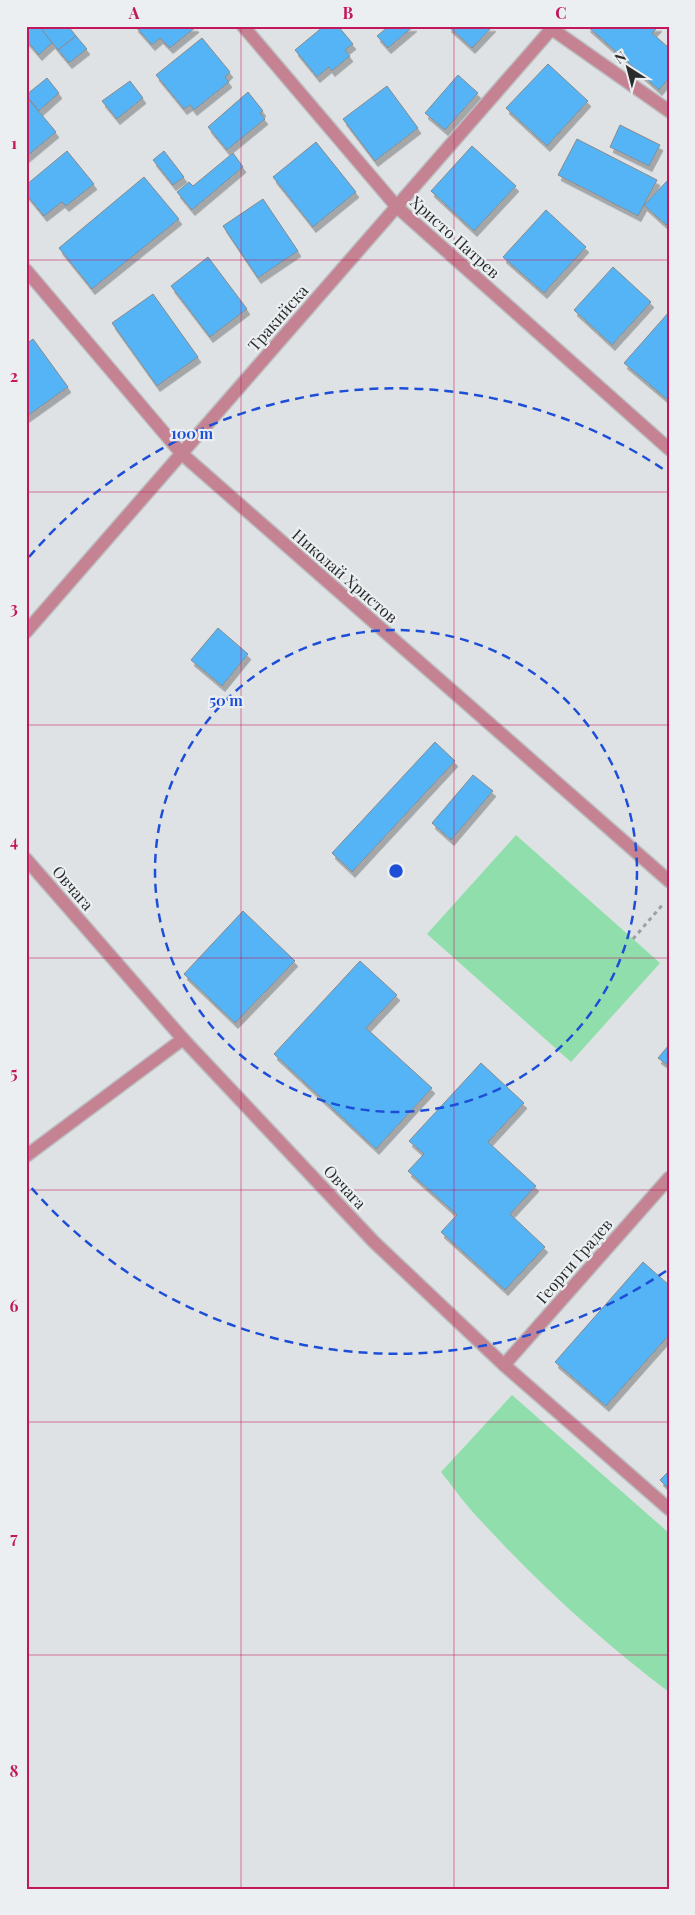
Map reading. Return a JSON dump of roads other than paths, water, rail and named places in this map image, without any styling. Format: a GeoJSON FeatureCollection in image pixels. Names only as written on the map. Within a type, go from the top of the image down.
{"type":"FeatureCollection","features":[{"type":"Feature","properties":{"kind":"street","name":"Христо Патрев"},"geometry":{"type":"LineString","coordinates":[[243,26],[396,206],[669,450]]}},
{"type":"Feature","properties":{"kind":"street","name":"Тракийска"},"geometry":{"type":"LineString","coordinates":[[26,632],[553,27]]}},
{"type":"Feature","properties":{"kind":"street"},"geometry":{"type":"LineString","coordinates":[[553,27],[669,111]]}},
{"type":"Feature","properties":{"kind":"street","name":"Николай Христов"},"geometry":{"type":"LineString","coordinates":[[26,270],[182,454],[669,881]]}},
{"type":"Feature","properties":{"kind":"street","name":"Овчага"},"geometry":{"type":"LineString","coordinates":[[26,860],[183,1039],[374,1242],[504,1365],[669,1509]]}},
{"type":"Feature","properties":{"kind":"street"},"geometry":{"type":"LineString","coordinates":[[26,1156],[183,1039]]}},
{"type":"Feature","properties":{"kind":"street","name":"Георги Градев"},"geometry":{"type":"LineString","coordinates":[[504,1365],[669,1178]]}}]}
